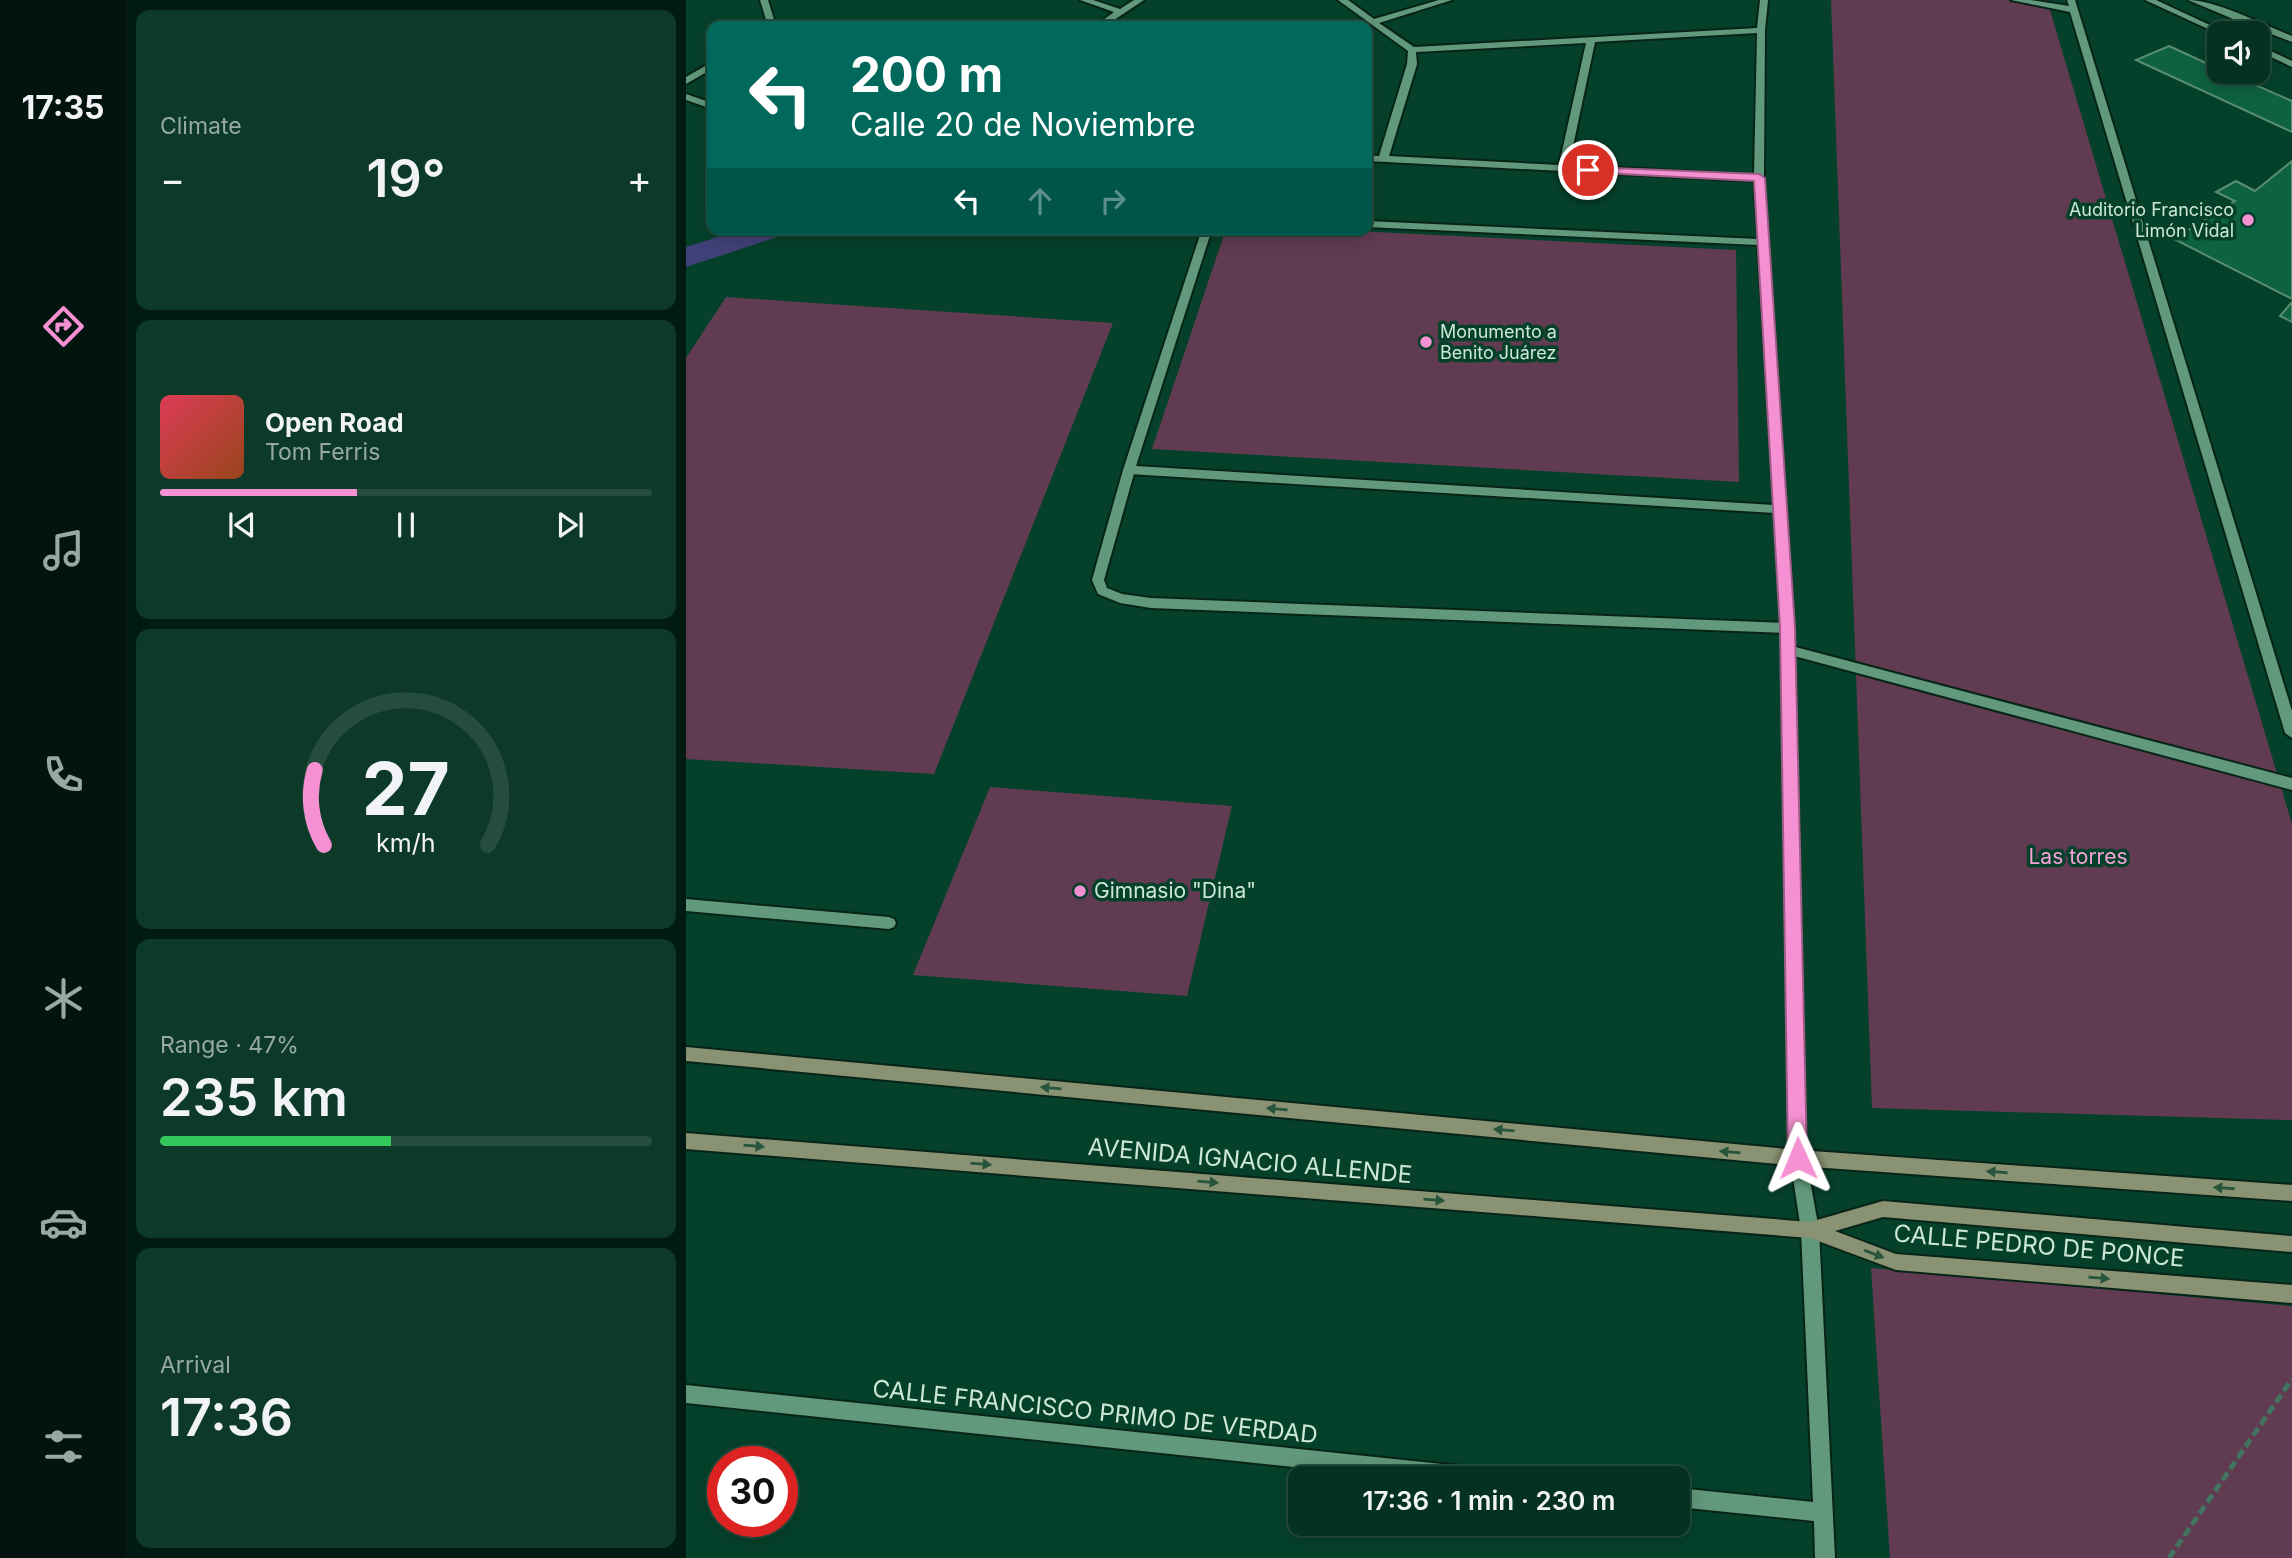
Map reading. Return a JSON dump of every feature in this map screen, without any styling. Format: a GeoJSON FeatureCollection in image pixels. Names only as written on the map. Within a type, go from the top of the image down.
{"type":"FeatureCollection","features":[{"type":"Feature","properties":{"kind":"street"},"geometry":{"type":"LineString","coordinates":[[764,0],[770,21]]}},
{"type":"Feature","properties":{"kind":"street"},"geometry":{"type":"LineString","coordinates":[[1084,0],[1122,12]]}},
{"type":"Feature","properties":{"kind":"street"},"geometry":{"type":"LineString","coordinates":[[1107,21],[1140,0]]}},
{"type":"Feature","properties":{"kind":"street"},"geometry":{"type":"LineString","coordinates":[[1342,0],[1371,21]]}},
{"type":"Feature","properties":{"kind":"street"},"geometry":{"type":"LineString","coordinates":[[1372,22],[1448,0]]}},
{"type":"Feature","properties":{"kind":"street"},"geometry":{"type":"LineString","coordinates":[[1764,0],[1761,30],[1759,178],[1788,628],[1798,1158],[1810,1230],[1825,1558]]}},
{"type":"Feature","properties":{"kind":"street"},"geometry":{"type":"LineString","coordinates":[[2015,0],[2072,5],[2292,733]]}},
{"type":"Feature","properties":{"kind":"street"},"geometry":{"type":"LineString","coordinates":[[2149,0],[2207,26]]}},
{"type":"Feature","properties":{"kind":"street"},"geometry":{"type":"LineString","coordinates":[[2193,0],[2248,21]]}},
{"type":"Feature","properties":{"kind":"street"},"geometry":{"type":"LineString","coordinates":[[1372,22],[1412,50],[1761,30]]}},
{"type":"Feature","properties":{"kind":"street"},"geometry":{"type":"LineString","coordinates":[[2270,30],[2292,39]]}},
{"type":"Feature","properties":{"kind":"street"},"geometry":{"type":"LineString","coordinates":[[1563,169],[1591,40]]}},
{"type":"Feature","properties":{"kind":"street"},"geometry":{"type":"LineString","coordinates":[[1383,159],[1412,64],[1412,50]]}},
{"type":"Feature","properties":{"kind":"street"},"geometry":{"type":"LineString","coordinates":[[2270,54],[2292,64]]}},
{"type":"Feature","properties":{"kind":"street"},"geometry":{"type":"LineString","coordinates":[[686,81],[707,68]]}},
{"type":"Feature","properties":{"kind":"street"},"geometry":{"type":"LineString","coordinates":[[686,97],[707,104]]}},
{"type":"Feature","properties":{"kind":"street"},"geometry":{"type":"LineString","coordinates":[[1372,158],[1759,178]]}},
{"type":"Feature","properties":{"kind":"street"},"geometry":{"type":"LineString","coordinates":[[1372,224],[1764,242]]}},
{"type":"Feature","properties":{"kind":"street"},"geometry":{"type":"LineString","coordinates":[[1205,235],[1129,470],[1098,580],[1102,591],[1120,598],[1151,603],[1788,628]]}},
{"type":"Feature","properties":{"kind":"street"},"geometry":{"type":"LineString","coordinates":[[1129,470],[1779,509]]}},
{"type":"Feature","properties":{"kind":"street"},"geometry":{"type":"LineString","coordinates":[[1788,650],[2292,784]]}},
{"type":"Feature","properties":{"kind":"street"},"geometry":{"type":"LineString","coordinates":[[686,905],[889,923]]}},
{"type":"Feature","properties":{"kind":"street"},"geometry":{"type":"LineString","coordinates":[[686,1054],[1798,1158],[2292,1193]]}},
{"type":"Feature","properties":{"kind":"street","name":"AVENIDA IGNACIO ALLENDE"},"geometry":{"type":"LineString","coordinates":[[686,1141],[1810,1230]]}},
{"type":"Feature","properties":{"kind":"street","name":"CALLE PEDRO DE PONCE"},"geometry":{"type":"LineString","coordinates":[[1810,1230],[1883,1209],[2292,1244]]}},
{"type":"Feature","properties":{"kind":"street","name":"CALLE PEDRO DE PONCE"},"geometry":{"type":"LineString","coordinates":[[1810,1230],[1896,1262],[2292,1294]]}},
{"type":"Feature","properties":{"kind":"street","name":"CALLE FRANCISCO PRIMO DE VERDAD"},"geometry":{"type":"LineString","coordinates":[[686,1394],[1375,1466]]}},
{"type":"Feature","properties":{"kind":"street"},"geometry":{"type":"LineString","coordinates":[[1690,1498],[1824,1513]]}},
{"type":"Feature","properties":{"kind":"path"},"geometry":{"type":"LineString","coordinates":[[2169,1558],[2292,1379]]}},
{"type":"Feature","properties":{"kind":"green space","name":"Las torres"},"geometry":{"type":"Polygon","coordinates":[[[1831,0],[2047,0],[2292,824],[2292,1120],[1872,1108],[1831,0]]]}},
{"type":"Feature","properties":{"kind":"green space"},"geometry":{"type":"Polygon","coordinates":[[[1372,232],[1736,250],[1739,482],[1152,449],[1224,235],[1372,235],[1372,232]]]}},
{"type":"Feature","properties":{"kind":"green space"},"geometry":{"type":"Polygon","coordinates":[[[726,297],[1113,323],[934,774],[686,759],[686,358],[726,297]]]}},
{"type":"Feature","properties":{"kind":"green space","name":"Gimnasio \"Dina\""},"geometry":{"type":"Polygon","coordinates":[[[990,787],[1232,806],[1187,996],[913,975],[990,787]]]}},
{"type":"Feature","properties":{"kind":"green space"},"geometry":{"type":"Polygon","coordinates":[[[1871,1268],[2292,1306],[2292,1558],[1890,1558],[1871,1268]]]}},
{"type":"Feature","properties":{"kind":"shaded area"},"geometry":{"type":"Polygon","coordinates":[[[724,235],[783,235],[686,267],[686,247],[724,235]]]}},
{"type":"Feature","properties":{"kind":"building"},"geometry":{"type":"Polygon","coordinates":[[[2169,46],[2207,63],[2207,84],[2253,84],[2292,101],[2292,132],[2136,60],[2169,46]]]}},
{"type":"Feature","properties":{"kind":"building","name":"Auditorio Francisco Limón Vidal"},"geometry":{"type":"Polygon","coordinates":[[[2292,161],[2292,299],[2174,239],[2235,201],[2216,192],[2236,181],[2255,191],[2292,161]]]}},
{"type":"Feature","properties":{"kind":"building"},"geometry":{"type":"Polygon","coordinates":[[[2292,302],[2292,322],[2280,316],[2292,302]]]}},
{"type":"Feature","properties":{"kind":"place","name":"Auditorio Francisco Limón Vidal"},"geometry":{"type":"Point","coordinates":[2248,220]}},
{"type":"Feature","properties":{"kind":"place","name":"Monumento a Benito Juárez"},"geometry":{"type":"Point","coordinates":[1426,342]}},
{"type":"Feature","properties":{"kind":"place","name":"Gimnasio \"Dina\""},"geometry":{"type":"Point","coordinates":[1080,891]}},
{"type":"Feature","properties":{"kind":"route"},"geometry":{"type":"LineString","coordinates":[[1588,170],[1759,178],[1788,628],[1798,1158]]}}]}
